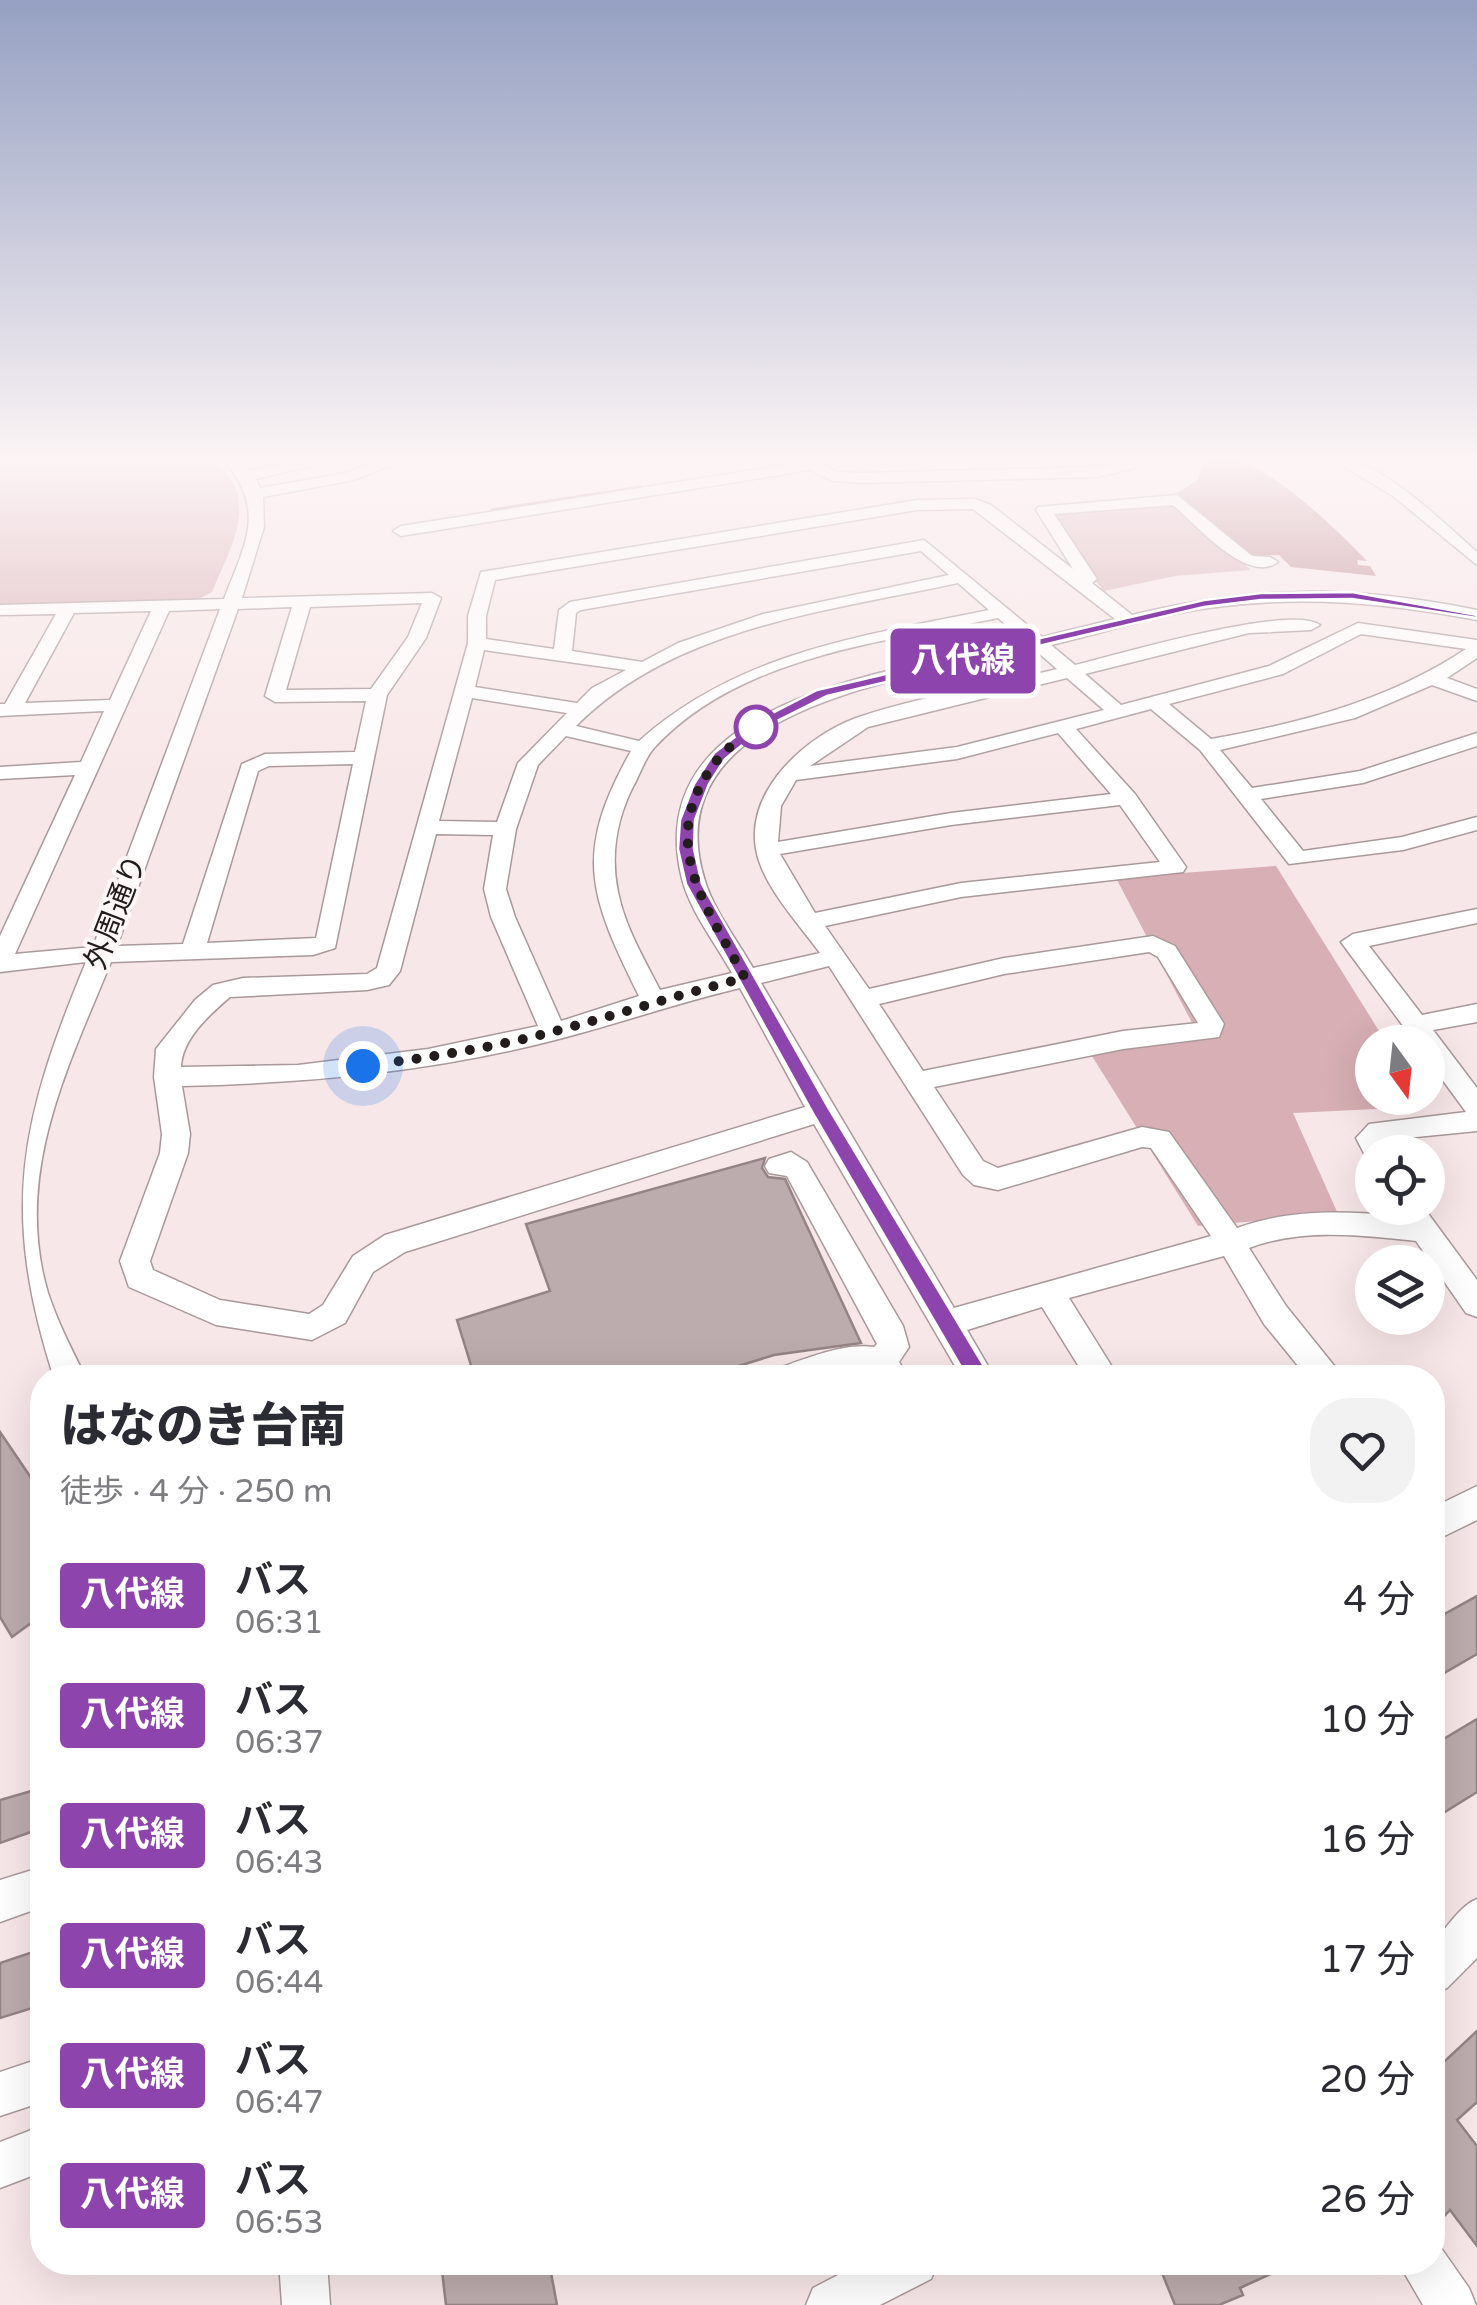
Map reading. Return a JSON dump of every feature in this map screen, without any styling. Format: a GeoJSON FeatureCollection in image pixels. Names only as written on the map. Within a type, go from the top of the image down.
{"type":"FeatureCollection","features":[{"type":"Feature","properties":{"kind":"street","name":"外周通り"},"geometry":{"type":"LineString","coordinates":[[64,1365],[32,1300],[22,1241],[26,1156],[41,1103],[102,954],[244,564]]}},
{"type":"Feature","properties":{"kind":"street"},"geometry":{"type":"LineString","coordinates":[[612,564],[487,576],[477,616],[477,643],[388,971],[367,982],[222,990],[169,1049],[167,1077],[176,1134],[174,1153],[135,1260],[140,1278],[216,1312],[312,1327],[334,1314],[363,1264],[394,1243],[821,1112]]}},
{"type":"Feature","properties":{"kind":"street"},"geometry":{"type":"LineString","coordinates":[[562,654],[568,610],[739,564]]}},
{"type":"Feature","properties":{"kind":"street"},"geometry":{"type":"LineString","coordinates":[[947,564],[1118,712]]}},
{"type":"Feature","properties":{"kind":"street"},"geometry":{"type":"LineString","coordinates":[[1056,564],[1128,621]]}},
{"type":"Feature","properties":{"kind":"street"},"geometry":{"type":"LineString","coordinates":[[1078,564],[1095,594]]}},
{"type":"Feature","properties":{"kind":"street"},"geometry":{"type":"LineString","coordinates":[[553,1032],[503,917],[495,888],[504,829],[528,764],[580,709],[640,667],[740,626],[963,577]]}},
{"type":"Feature","properties":{"kind":"street"},"geometry":{"type":"LineString","coordinates":[[971,1365],[821,1112],[694,884],[686,849],[688,820],[702,784],[720,756],[758,726],[822,693],[1204,603],[1305,595],[1385,599],[1477,614]]}},
{"type":"Feature","properties":{"kind":"street"},"geometry":{"type":"LineString","coordinates":[[0,610],[163,604],[303,600],[432,598],[430,613],[415,644],[386,678],[377,696],[327,942],[313,948],[102,954],[0,963],[163,604]]}},
{"type":"Feature","properties":{"kind":"street"},"geometry":{"type":"LineString","coordinates":[[303,600],[276,696],[377,696]]}},
{"type":"Feature","properties":{"kind":"street"},"geometry":{"type":"LineString","coordinates":[[6,710],[68,608]]}},
{"type":"Feature","properties":{"kind":"street"},"geometry":{"type":"LineString","coordinates":[[653,1000],[612,912],[604,851],[610,808],[644,748],[702,702],[769,669],[1004,612]]}},
{"type":"Feature","properties":{"kind":"street"},"geometry":{"type":"LineString","coordinates":[[1311,624],[1249,628],[860,723],[806,756],[788,774],[774,797],[768,823],[768,850],[808,922],[973,1168],[984,1177],[998,1180],[1142,1137],[1159,1138],[1275,1315],[1317,1365]]}},
{"type":"Feature","properties":{"kind":"street"},"geometry":{"type":"LineString","coordinates":[[788,774],[912,761],[1118,712],[1276,670],[1358,628],[1477,648]]}},
{"type":"Feature","properties":{"kind":"street"},"geometry":{"type":"LineString","coordinates":[[477,643],[640,667]]}},
{"type":"Feature","properties":{"kind":"street"},"geometry":{"type":"LineString","coordinates":[[1207,746],[1302,727],[1385,699],[1430,678],[1477,648]]}},
{"type":"Feature","properties":{"kind":"street"},"geometry":{"type":"LineString","coordinates":[[1430,678],[1477,695]]}},
{"type":"Feature","properties":{"kind":"street"},"geometry":{"type":"LineString","coordinates":[[464,691],[580,709]]}},
{"type":"Feature","properties":{"kind":"street"},"geometry":{"type":"LineString","coordinates":[[1155,702],[1207,746],[1297,860],[1403,844],[1477,823]]}},
{"type":"Feature","properties":{"kind":"street"},"geometry":{"type":"LineString","coordinates":[[6,710],[116,705]]}},
{"type":"Feature","properties":{"kind":"street"},"geometry":{"type":"LineString","coordinates":[[808,922],[961,890],[1174,867],[1094,755],[1062,726]]}},
{"type":"Feature","properties":{"kind":"street"},"geometry":{"type":"LineString","coordinates":[[562,729],[644,748]]}},
{"type":"Feature","properties":{"kind":"street"},"geometry":{"type":"LineString","coordinates":[[1248,794],[1363,777],[1477,739]]}},
{"type":"Feature","properties":{"kind":"street"},"geometry":{"type":"LineString","coordinates":[[193,950],[249,768],[265,760],[366,758]]}},
{"type":"Feature","properties":{"kind":"street"},"geometry":{"type":"LineString","coordinates":[[0,773],[88,768]]}},
{"type":"Feature","properties":{"kind":"street"},"geometry":{"type":"LineString","coordinates":[[768,850],[952,820],[1128,798]]}},
{"type":"Feature","properties":{"kind":"street"},"geometry":{"type":"LineString","coordinates":[[430,827],[504,829]]}},
{"type":"Feature","properties":{"kind":"street"},"geometry":{"type":"LineString","coordinates":[[1477,916],[1353,942],[1416,1025],[1477,1013]]}},
{"type":"Feature","properties":{"kind":"street"},"geometry":{"type":"LineString","coordinates":[[862,999],[1004,966],[1154,944],[1167,952],[1211,1024],[1210,1031],[1123,1040],[916,1082]]}},
{"type":"Feature","properties":{"kind":"street"},"geometry":{"type":"LineString","coordinates":[[167,1077],[298,1074],[428,1058],[553,1032],[653,1000],[835,957]]}},
{"type":"Feature","properties":{"kind":"street"},"geometry":{"type":"LineString","coordinates":[[1445,1064],[1477,1108]]}},
{"type":"Feature","properties":{"kind":"street"},"geometry":{"type":"LineString","coordinates":[[1374,1135],[1379,1131],[1477,1120]]}},
{"type":"Feature","properties":{"kind":"street"},"geometry":{"type":"LineString","coordinates":[[779,1166],[792,1163],[797,1169],[892,1335],[888,1365]]}},
{"type":"Feature","properties":{"kind":"street"},"geometry":{"type":"LineString","coordinates":[[946,1323],[1230,1244],[1267,1229],[1355,1222]]}},
{"type":"Feature","properties":{"kind":"street"},"geometry":{"type":"LineString","coordinates":[[1420,1225],[1477,1304]]}},
{"type":"Feature","properties":{"kind":"street"},"geometry":{"type":"LineString","coordinates":[[1049,1292],[1095,1365]]}},
{"type":"Feature","properties":{"kind":"street"},"geometry":{"type":"LineString","coordinates":[[833,1365],[856,1358],[874,1365]]}},
{"type":"Feature","properties":{"kind":"street"},"geometry":{"type":"LineString","coordinates":[[1445,1519],[1477,1502]]}},
{"type":"Feature","properties":{"kind":"street"},"geometry":{"type":"LineString","coordinates":[[0,1901],[30,1892]]}},
{"type":"Feature","properties":{"kind":"street"},"geometry":{"type":"LineString","coordinates":[[1445,1962],[1474,1936]]}},
{"type":"Feature","properties":{"kind":"street"},"geometry":{"type":"LineString","coordinates":[[0,2094],[30,2084]]}},
{"type":"Feature","properties":{"kind":"street"},"geometry":{"type":"LineString","coordinates":[[0,2165],[30,2154]]}},
{"type":"Feature","properties":{"kind":"street"},"geometry":{"type":"LineString","coordinates":[[303,2275],[306,2305]]}},
{"type":"Feature","properties":{"kind":"street"},"geometry":{"type":"LineString","coordinates":[[830,2305],[889,2275]]}},
{"type":"Feature","properties":{"kind":"street"},"geometry":{"type":"LineString","coordinates":[[1431,2275],[1452,2305]]}},
{"type":"Feature","properties":{"kind":"shaded area"},"geometry":{"type":"Polygon","coordinates":[[[0,564],[224,564],[212,592],[197,600],[0,607],[0,564]]]}},
{"type":"Feature","properties":{"kind":"shaded area"},"geometry":{"type":"Polygon","coordinates":[[[1082,564],[1244,564],[1251,570],[1175,576],[1104,591],[1082,564]]]}},
{"type":"Feature","properties":{"kind":"shaded area"},"geometry":{"type":"Polygon","coordinates":[[[1288,564],[1358,564],[1370,566],[1376,576],[1288,564]]]}},
{"type":"Feature","properties":{"kind":"shaded area"},"geometry":{"type":"Polygon","coordinates":[[[1276,866],[1375,1025],[1355,1025],[1355,1110],[1293,1113],[1338,1214],[1198,1226],[1092,1056],[1093,1047],[1199,1036],[1116,878],[1276,866]]]}},
{"type":"Feature","properties":{"kind":"building"},"geometry":{"type":"Polygon","coordinates":[[[765,1158],[762,1168],[768,1177],[785,1179],[861,1343],[774,1355],[742,1365],[471,1365],[457,1320],[550,1291],[526,1224],[765,1158]]]}},
{"type":"Feature","properties":{"kind":"building"},"geometry":{"type":"Polygon","coordinates":[[[0,1432],[30,1476],[30,1624],[12,1637],[0,1617],[0,1432]]]}},
{"type":"Feature","properties":{"kind":"building"},"geometry":{"type":"Polygon","coordinates":[[[1477,1596],[1477,1654],[1445,1672],[1445,1614],[1477,1596]]]}},
{"type":"Feature","properties":{"kind":"building"},"geometry":{"type":"Polygon","coordinates":[[[1477,1719],[1477,1792],[1445,1812],[1445,1738],[1477,1719]]]}},
{"type":"Feature","properties":{"kind":"building"},"geometry":{"type":"Polygon","coordinates":[[[30,1791],[30,1832],[0,1843],[0,1800],[30,1791]]]}},
{"type":"Feature","properties":{"kind":"building"},"geometry":{"type":"Polygon","coordinates":[[[30,1953],[30,2009],[0,2018],[0,1963],[30,1953]]]}},
{"type":"Feature","properties":{"kind":"building"},"geometry":{"type":"Polygon","coordinates":[[[1477,2031],[1477,2102],[1457,2120],[1477,2146],[1477,2246],[1450,2210],[1445,2215],[1445,2061],[1477,2031]]]}},
{"type":"Feature","properties":{"kind":"building"},"geometry":{"type":"Polygon","coordinates":[[[443,2275],[551,2275],[557,2305],[446,2305],[443,2275]]]}},
{"type":"Feature","properties":{"kind":"building"},"geometry":{"type":"Polygon","coordinates":[[[1163,2275],[1268,2275],[1240,2288],[1243,2295],[1219,2305],[1175,2305],[1163,2275]]]}},
{"type":"Feature","properties":{"kind":"bus line","name":"八代線"},"geometry":{"type":"LineString","coordinates":[[971,1365],[821,1112],[694,884],[686,849],[688,820],[702,784],[720,756],[758,726],[822,693],[1204,603],[1261,596],[1352,596],[1477,615]]}},
{"type":"Feature","properties":{"kind":"route"},"geometry":{"type":"LineString","coordinates":[[363,1066],[428,1058],[553,1032],[653,1000],[745,978],[694,884],[686,849],[688,820],[702,784],[720,756],[756,727]]}}]}
